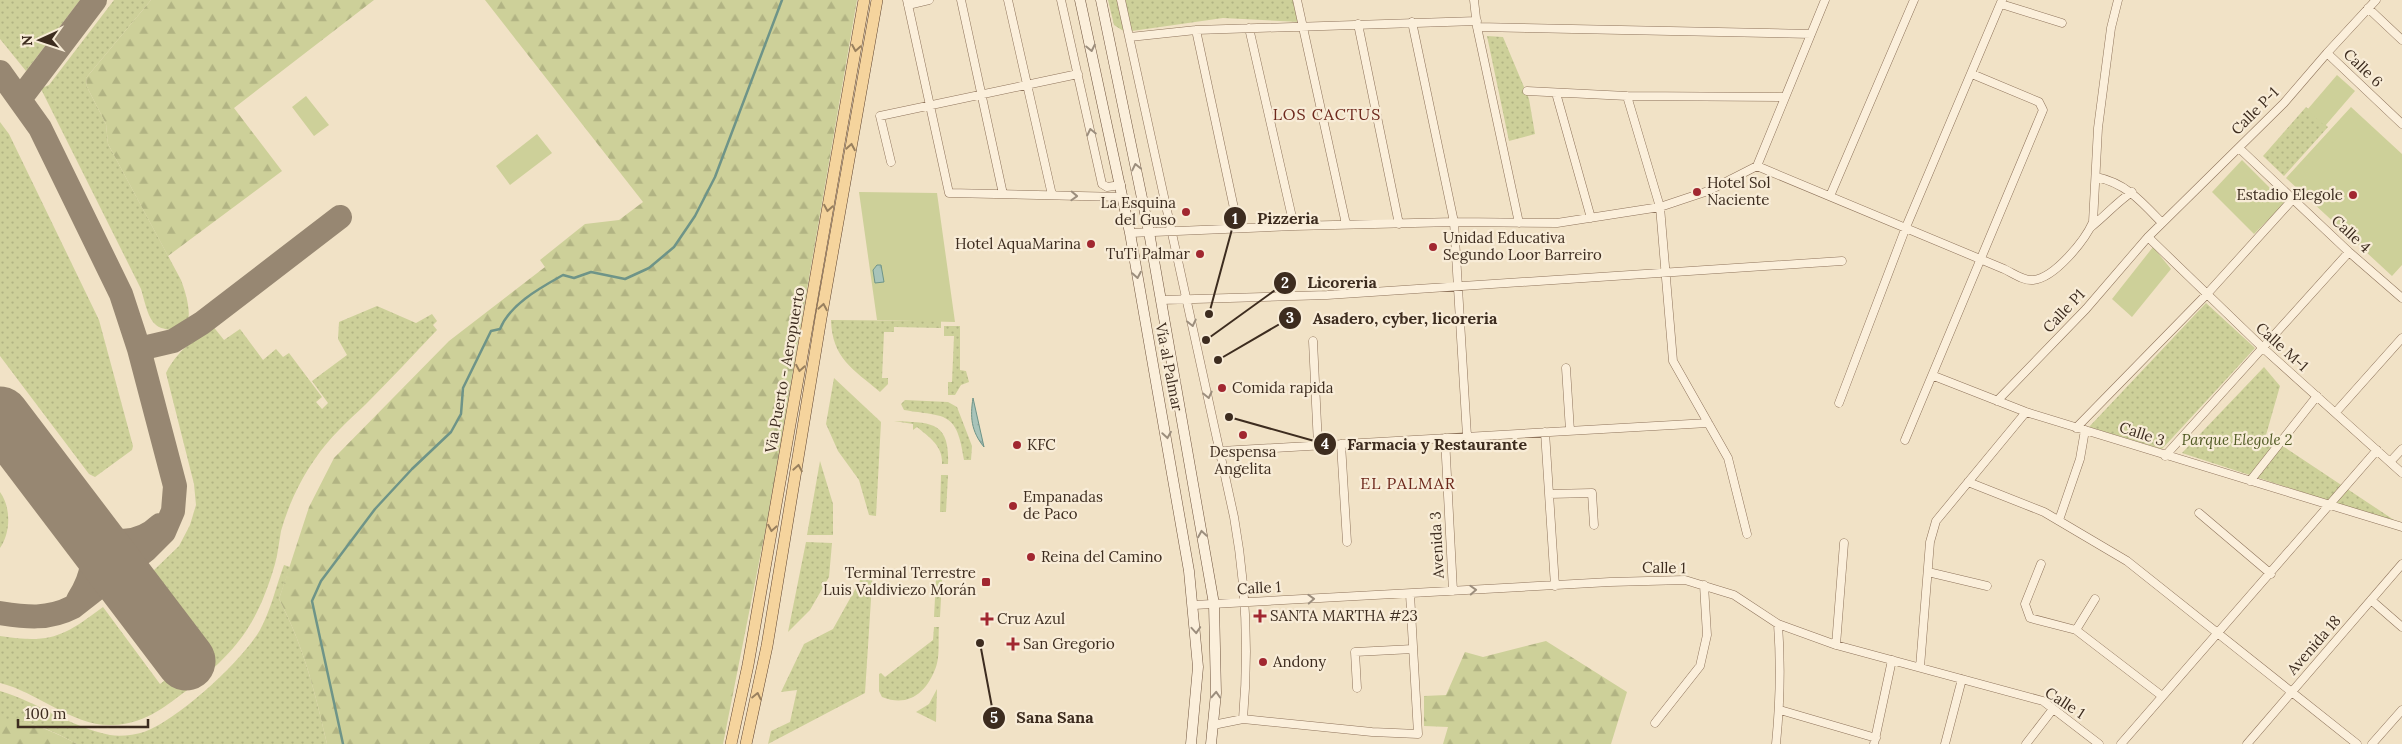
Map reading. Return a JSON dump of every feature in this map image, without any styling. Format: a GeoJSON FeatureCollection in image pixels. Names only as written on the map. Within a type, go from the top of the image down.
{"type":"FeatureCollection","features":[{"type":"Feature","properties":{"kind":"main road","name":"Via Puerto - Aeropuerto"},"geometry":{"type":"LineString","coordinates":[[731,744],[750,655],[864,0]]}},
{"type":"Feature","properties":{"kind":"main road","name":"Via Puerto - Aeropuerto"},"geometry":{"type":"LineString","coordinates":[[746,744],[767,646],[821,318],[877,0]]}},
{"type":"Feature","properties":{"kind":"main road","name":"Vía al Palmar"},"geometry":{"type":"LineString","coordinates":[[1080,0],[1121,185],[1158,385],[1194,605],[1198,668],[1191,744]]}},
{"type":"Feature","properties":{"kind":"main road","name":"Vía al Palmar"},"geometry":{"type":"LineString","coordinates":[[1101,0],[1149,232],[1214,604],[1216,693],[1211,744]]}},
{"type":"Feature","properties":{"kind":"street"},"geometry":{"type":"LineString","coordinates":[[929,0],[907,2],[949,193],[1122,196]]}},
{"type":"Feature","properties":{"kind":"street"},"geometry":{"type":"LineString","coordinates":[[961,0],[1003,194]]}},
{"type":"Feature","properties":{"kind":"street"},"geometry":{"type":"LineString","coordinates":[[1008,0],[1052,195]]}},
{"type":"Feature","properties":{"kind":"street"},"geometry":{"type":"LineString","coordinates":[[1061,0],[1102,184],[1107,187],[1121,185]]}},
{"type":"Feature","properties":{"kind":"street"},"geometry":{"type":"LineString","coordinates":[[1121,0],[1221,451],[1242,564],[1247,667],[1243,719]]}},
{"type":"Feature","properties":{"kind":"street"},"geometry":{"type":"LineString","coordinates":[[1297,0],[1346,224]]}},
{"type":"Feature","properties":{"kind":"street"},"geometry":{"type":"LineString","coordinates":[[1474,0],[1477,24],[1519,223]]}},
{"type":"Feature","properties":{"kind":"street"},"geometry":{"type":"LineString","coordinates":[[1130,233],[1346,224],[1557,223],[1660,207],[1708,191],[1757,166],[1825,0]]}},
{"type":"Feature","properties":{"kind":"street"},"geometry":{"type":"LineString","coordinates":[[1830,196],[1914,0]]}},
{"type":"Feature","properties":{"kind":"street"},"geometry":{"type":"LineString","coordinates":[[1757,166],[2020,277],[2033,280],[2047,275],[2074,251],[2093,222],[2098,128],[2111,28],[2118,0]]}},
{"type":"Feature","properties":{"kind":"street","name":"Calle P-1"},"geometry":{"type":"LineString","coordinates":[[2148,237],[2284,103],[2327,52],[2376,0]]}},
{"type":"Feature","properties":{"kind":"street"},"geometry":{"type":"LineString","coordinates":[[1839,403],[1906,228],[2001,2],[2062,23]]}},
{"type":"Feature","properties":{"kind":"street"},"geometry":{"type":"LineString","coordinates":[[2368,8],[2402,40]]}},
{"type":"Feature","properties":{"kind":"street"},"geometry":{"type":"LineString","coordinates":[[1130,37],[1196,30],[1412,22],[1811,34]]}},
{"type":"Feature","properties":{"kind":"street"},"geometry":{"type":"LineString","coordinates":[[1412,22],[1454,222],[1467,436]]}},
{"type":"Feature","properties":{"kind":"street"},"geometry":{"type":"LineString","coordinates":[[1358,24],[1399,224]]}},
{"type":"Feature","properties":{"kind":"street"},"geometry":{"type":"LineString","coordinates":[[1249,28],[1294,226]]}},
{"type":"Feature","properties":{"kind":"street"},"geometry":{"type":"LineString","coordinates":[[1196,30],[1238,228]]}},
{"type":"Feature","properties":{"kind":"street","name":"Calle 6"},"geometry":{"type":"LineString","coordinates":[[2327,52],[2402,124]]}},
{"type":"Feature","properties":{"kind":"street"},"geometry":{"type":"LineString","coordinates":[[891,162],[880,116],[1078,74]]}},
{"type":"Feature","properties":{"kind":"street"},"geometry":{"type":"LineString","coordinates":[[1906,440],[2043,110],[2039,102],[1972,74]]}},
{"type":"Feature","properties":{"kind":"street"},"geometry":{"type":"LineString","coordinates":[[1527,91],[1627,96],[1785,97]]}},
{"type":"Feature","properties":{"kind":"street"},"geometry":{"type":"LineString","coordinates":[[1556,92],[1591,218]]}},
{"type":"Feature","properties":{"kind":"street"},"geometry":{"type":"LineString","coordinates":[[1627,96],[1660,207],[1667,272],[1673,361],[1728,458],[1748,534]]}},
{"type":"Feature","properties":{"kind":"street","name":"Calle 4"},"geometry":{"type":"LineString","coordinates":[[2239,148],[2349,252],[2402,298]]}},
{"type":"Feature","properties":{"kind":"street"},"geometry":{"type":"LineString","coordinates":[[2096,177],[2112,180],[2132,192],[2162,223]]}},
{"type":"Feature","properties":{"kind":"street"},"geometry":{"type":"LineString","coordinates":[[2091,227],[2107,215],[2120,200],[2132,192]]}},
{"type":"Feature","properties":{"kind":"street"},"geometry":{"type":"LineString","coordinates":[[2076,428],[2207,294],[2293,199]]}},
{"type":"Feature","properties":{"kind":"street","name":"Calle M-1"},"geometry":{"type":"LineString","coordinates":[[2148,237],[2263,348],[2402,473]]}},
{"type":"Feature","properties":{"kind":"street","name":"Calle P1"},"geometry":{"type":"LineString","coordinates":[[1997,401],[2086,309],[2148,237]]}},
{"type":"Feature","properties":{"kind":"street"},"geometry":{"type":"LineString","coordinates":[[2164,456],[2349,252]]}},
{"type":"Feature","properties":{"kind":"street"},"geometry":{"type":"LineString","coordinates":[[1161,300],[1327,295],[1842,261]]}},
{"type":"Feature","properties":{"kind":"street"},"geometry":{"type":"LineString","coordinates":[[2336,412],[2402,338]]}},
{"type":"Feature","properties":{"kind":"street"},"geometry":{"type":"LineString","coordinates":[[1313,341],[1318,445]]}},
{"type":"Feature","properties":{"kind":"street"},"geometry":{"type":"LineString","coordinates":[[1566,368],[1570,431]]}},
{"type":"Feature","properties":{"kind":"street","name":"Calle 3"},"geometry":{"type":"LineString","coordinates":[[1934,376],[2026,412],[2164,456],[2402,527]]}},
{"type":"Feature","properties":{"kind":"street"},"geometry":{"type":"LineString","coordinates":[[2250,481],[2317,396]]}},
{"type":"Feature","properties":{"kind":"street"},"geometry":{"type":"LineString","coordinates":[[1920,667],[1930,542],[1936,521],[2026,412]]}},
{"type":"Feature","properties":{"kind":"street"},"geometry":{"type":"LineString","coordinates":[[1221,451],[1708,423]]}},
{"type":"Feature","properties":{"kind":"street"},"geometry":{"type":"LineString","coordinates":[[2059,520],[2080,459],[2085,430]]}},
{"type":"Feature","properties":{"kind":"street"},"geometry":{"type":"LineString","coordinates":[[1545,432],[1555,586]]}},
{"type":"Feature","properties":{"kind":"street","name":"Avenida 3"},"geometry":{"type":"LineString","coordinates":[[1445,438],[1454,591]]}},
{"type":"Feature","properties":{"kind":"street"},"geometry":{"type":"LineString","coordinates":[[1341,444],[1347,542]]}},
{"type":"Feature","properties":{"kind":"street"},"geometry":{"type":"LineString","coordinates":[[2390,462],[2402,449]]}},
{"type":"Feature","properties":{"kind":"street"},"geometry":{"type":"LineString","coordinates":[[2121,744],[2377,450]]}},
{"type":"Feature","properties":{"kind":"street"},"geometry":{"type":"LineString","coordinates":[[1968,482],[2027,504],[2059,520],[2127,561],[2357,744]]}},
{"type":"Feature","properties":{"kind":"street"},"geometry":{"type":"LineString","coordinates":[[1549,494],[1592,492],[1594,525]]}},
{"type":"Feature","properties":{"kind":"street"},"geometry":{"type":"LineString","coordinates":[[2199,513],[2271,574]]}},
{"type":"Feature","properties":{"kind":"street"},"geometry":{"type":"LineString","coordinates":[[1836,645],[1844,543]]}},
{"type":"Feature","properties":{"kind":"street"},"geometry":{"type":"LineString","coordinates":[[2041,564],[2025,604],[2030,618],[2076,630],[2162,696]]}},
{"type":"Feature","properties":{"kind":"street","name":"Avenida 18"},"geometry":{"type":"LineString","coordinates":[[2247,744],[2402,564]]}},
{"type":"Feature","properties":{"kind":"street"},"geometry":{"type":"LineString","coordinates":[[1928,572],[1987,586]]}},
{"type":"Feature","properties":{"kind":"street","name":"Calle 1"},"geometry":{"type":"LineString","coordinates":[[1194,605],[1685,580],[1704,584],[1734,596],[1778,624],[1836,645],[2043,701],[2099,744]]}},
{"type":"Feature","properties":{"kind":"street"},"geometry":{"type":"LineString","coordinates":[[1655,723],[1700,666],[1707,635],[1704,584]]}},
{"type":"Feature","properties":{"kind":"street"},"geometry":{"type":"LineString","coordinates":[[1213,725],[1243,719],[1372,732],[1418,734],[1410,594]]}},
{"type":"Feature","properties":{"kind":"street"},"geometry":{"type":"LineString","coordinates":[[2076,630],[2095,599]]}},
{"type":"Feature","properties":{"kind":"street"},"geometry":{"type":"LineString","coordinates":[[2371,600],[2402,627]]}},
{"type":"Feature","properties":{"kind":"street"},"geometry":{"type":"LineString","coordinates":[[1776,744],[1780,710],[1778,624]]}},
{"type":"Feature","properties":{"kind":"street"},"geometry":{"type":"LineString","coordinates":[[1357,688],[1355,652],[1413,649]]}},
{"type":"Feature","properties":{"kind":"street"},"geometry":{"type":"LineString","coordinates":[[1780,710],[1875,741],[1892,660]]}},
{"type":"Feature","properties":{"kind":"street"},"geometry":{"type":"LineString","coordinates":[[1945,744],[1962,679]]}},
{"type":"Feature","properties":{"kind":"street"},"geometry":{"type":"LineString","coordinates":[[2026,744],[2054,709]]}},
{"type":"Feature","properties":{"kind":"street"},"geometry":{"type":"LineString","coordinates":[[2372,744],[2402,710]]}},
{"type":"Feature","properties":{"kind":"green space"},"geometry":{"type":"Polygon","coordinates":[[[0,0],[80,0],[26,71],[0,39],[0,0]]]}},
{"type":"Feature","properties":{"kind":"green space"},"geometry":{"type":"Polygon","coordinates":[[[114,0],[151,0],[86,78],[87,87],[106,124],[108,144],[181,280],[189,312],[186,326],[180,330],[161,328],[151,319],[141,289],[42,91],[42,88],[49,85],[114,0]]]}},
{"type":"Feature","properties":{"kind":"green space"},"geometry":{"type":"Polygon","coordinates":[[[151,0],[374,0],[234,108],[282,171],[168,256],[108,144],[106,124],[87,87],[86,78],[151,0]]]}},
{"type":"Feature","properties":{"kind":"green space"},"geometry":{"type":"Polygon","coordinates":[[[485,0],[857,0],[766,527],[723,744],[327,744],[302,652],[279,599],[309,507],[334,458],[449,341],[545,267],[540,260],[585,224],[619,220],[643,202],[485,0]]]}},
{"type":"Feature","properties":{"kind":"green space"},"geometry":{"type":"Polygon","coordinates":[[[1108,0],[1295,0],[1300,22],[1223,18],[1125,32],[1114,25],[1108,0]]]}},
{"type":"Feature","properties":{"kind":"green space"},"geometry":{"type":"Polygon","coordinates":[[[1487,36],[1503,37],[1529,99],[1535,134],[1509,141],[1487,36]]]}},
{"type":"Feature","properties":{"kind":"green space"},"geometry":{"type":"Polygon","coordinates":[[[2337,75],[2355,91],[2325,126],[2307,110],[2337,75]]]}},
{"type":"Feature","properties":{"kind":"green space"},"geometry":{"type":"Polygon","coordinates":[[[306,96],[329,125],[314,136],[292,107],[306,96]]]}},
{"type":"Feature","properties":{"kind":"green space"},"geometry":{"type":"Polygon","coordinates":[[[2306,107],[2328,127],[2284,176],[2263,156],[2306,107]]]}},
{"type":"Feature","properties":{"kind":"green space","name":"Estadio Elegole"},"geometry":{"type":"Polygon","coordinates":[[[2351,107],[2402,154],[2402,265],[2392,276],[2286,178],[2351,107]]]}},
{"type":"Feature","properties":{"kind":"green space"},"geometry":{"type":"Polygon","coordinates":[[[0,122],[9,134],[99,320],[133,446],[132,450],[95,477],[89,474],[0,356],[0,122]]]}},
{"type":"Feature","properties":{"kind":"green space"},"geometry":{"type":"Polygon","coordinates":[[[537,134],[552,153],[510,185],[496,166],[537,134]]]}},
{"type":"Feature","properties":{"kind":"green space"},"geometry":{"type":"Polygon","coordinates":[[[2242,160],[2285,203],[2254,234],[2212,192],[2242,160]]]}},
{"type":"Feature","properties":{"kind":"green space"},"geometry":{"type":"Polygon","coordinates":[[[859,192],[937,193],[955,322],[877,320],[859,192]]]}},
{"type":"Feature","properties":{"kind":"green space"},"geometry":{"type":"Polygon","coordinates":[[[2153,247],[2171,269],[2132,317],[2112,299],[2153,247]]]}},
{"type":"Feature","properties":{"kind":"green space"},"geometry":{"type":"Polygon","coordinates":[[[2206,303],[2255,348],[2162,449],[2089,427],[2206,303]]]}},
{"type":"Feature","properties":{"kind":"green space"},"geometry":{"type":"Polygon","coordinates":[[[377,306],[416,323],[432,314],[437,321],[433,325],[437,330],[320,451],[299,484],[287,512],[281,531],[275,564],[261,605],[242,636],[218,663],[186,691],[160,709],[143,719],[124,724],[98,724],[84,721],[14,687],[0,683],[0,636],[32,639],[55,636],[77,625],[103,607],[160,684],[207,647],[152,572],[179,546],[190,525],[196,505],[194,484],[166,373],[175,358],[212,325],[224,340],[240,329],[263,360],[276,349],[283,357],[289,353],[322,397],[316,402],[322,409],[328,403],[312,381],[347,355],[338,339],[339,322],[377,306]]]}},
{"type":"Feature","properties":{"kind":"green space"},"geometry":{"type":"Polygon","coordinates":[[[831,320],[941,321],[941,328],[894,327],[894,332],[884,332],[882,378],[888,378],[888,384],[880,392],[846,362],[835,344],[831,320]]]}},
{"type":"Feature","properties":{"kind":"green space"},"geometry":{"type":"Polygon","coordinates":[[[944,326],[960,326],[960,370],[966,371],[969,382],[961,385],[955,395],[948,395],[948,382],[952,382],[954,336],[944,336],[944,326]]]}},
{"type":"Feature","properties":{"kind":"green space","name":"Parque Elegole 2"},"geometry":{"type":"Polygon","coordinates":[[[2264,367],[2280,386],[2266,435],[2400,524],[2182,453],[2264,367]]]}},
{"type":"Feature","properties":{"kind":"green space"},"geometry":{"type":"Polygon","coordinates":[[[834,378],[881,422],[876,516],[869,515],[859,480],[838,451],[826,424],[834,378]]]}},
{"type":"Feature","properties":{"kind":"green space"},"geometry":{"type":"Polygon","coordinates":[[[905,400],[948,402],[957,407],[972,446],[971,460],[964,460],[961,444],[953,424],[939,416],[904,410],[901,404],[905,400]]]}},
{"type":"Feature","properties":{"kind":"green space"},"geometry":{"type":"Polygon","coordinates":[[[894,421],[918,422],[935,427],[945,439],[948,450],[948,464],[942,464],[938,447],[917,427],[913,430],[913,424],[894,421]]]}},
{"type":"Feature","properties":{"kind":"green space"},"geometry":{"type":"Polygon","coordinates":[[[820,461],[833,504],[833,535],[807,535],[820,461]]]}},
{"type":"Feature","properties":{"kind":"green space"},"geometry":{"type":"Polygon","coordinates":[[[941,475],[948,475],[946,512],[940,512],[941,475]]]}},
{"type":"Feature","properties":{"kind":"green space"},"geometry":{"type":"Polygon","coordinates":[[[0,492],[8,512],[8,527],[4,542],[0,548],[0,492]]]}},
{"type":"Feature","properties":{"kind":"green space"},"geometry":{"type":"Polygon","coordinates":[[[806,542],[832,543],[829,577],[810,610],[788,632],[806,542]]]}},
{"type":"Feature","properties":{"kind":"green space"},"geometry":{"type":"Polygon","coordinates":[[[284,565],[290,567],[279,599],[302,652],[327,744],[77,744],[40,727],[10,720],[0,720],[0,691],[28,701],[81,726],[110,735],[136,734],[158,725],[191,703],[224,673],[251,643],[260,630],[267,614],[284,565]]]}},
{"type":"Feature","properties":{"kind":"green space"},"geometry":{"type":"Polygon","coordinates":[[[867,568],[873,568],[865,693],[768,744],[771,731],[790,722],[797,690],[781,692],[804,644],[833,629],[867,568]]]}},
{"type":"Feature","properties":{"kind":"green space"},"geometry":{"type":"Polygon","coordinates":[[[936,579],[942,580],[940,617],[934,617],[936,579]]]}},
{"type":"Feature","properties":{"kind":"green space"},"geometry":{"type":"Polygon","coordinates":[[[934,627],[939,627],[938,658],[928,684],[916,696],[909,699],[892,700],[882,697],[879,691],[879,674],[881,673],[885,677],[933,640],[934,627]]]}},
{"type":"Feature","properties":{"kind":"green space"},"geometry":{"type":"Polygon","coordinates":[[[1546,641],[1627,692],[1611,744],[1443,744],[1448,727],[1424,726],[1424,696],[1446,695],[1465,652],[1483,657],[1546,641]]]}},
{"type":"Feature","properties":{"kind":"green space"},"geometry":{"type":"Polygon","coordinates":[[[937,689],[936,722],[916,712],[929,704],[937,689]]]}},
{"type":"Feature","properties":{"kind":"green space"},"geometry":{"type":"Polygon","coordinates":[[[11,719],[45,729],[77,744],[0,744],[0,720],[11,719]]]}},
{"type":"Feature","properties":{"kind":"water"},"geometry":{"type":"Polygon","coordinates":[[[877,265],[881,265],[884,282],[875,283],[873,270],[877,265]]]}},
{"type":"Feature","properties":{"kind":"water"},"geometry":{"type":"Polygon","coordinates":[[[973,398],[984,447],[976,435],[972,424],[973,398]]]}},
{"type":"Feature","properties":{"kind":"waterway"},"geometry":{"type":"LineString","coordinates":[[343,744],[312,601],[321,581],[375,509],[412,469],[451,432],[461,414],[463,388],[491,331],[500,329],[518,304],[563,275],[574,278],[591,272],[625,279],[649,268],[674,247],[695,216],[715,177],[782,0]]}},
{"type":"Feature","properties":{"kind":"taxiway"},"geometry":{"type":"LineString","coordinates":[[20,99],[95,0]]}},
{"type":"Feature","properties":{"kind":"taxiway"},"geometry":{"type":"LineString","coordinates":[[0,72],[40,128],[121,294],[139,349],[175,486],[173,511],[164,532],[146,550],[73,607],[46,616],[0,613]]}},
{"type":"Feature","properties":{"kind":"taxiway"},"geometry":{"type":"LineString","coordinates":[[139,349],[173,341],[202,323],[340,217]]}},
{"type":"Feature","properties":{"kind":"taxiway"},"geometry":{"type":"LineString","coordinates":[[78,600],[88,582],[92,564],[91,546],[84,527],[103,537],[122,541],[142,537],[160,525]]}},
{"type":"Feature","properties":{"kind":"runway"},"geometry":{"type":"LineString","coordinates":[[0,416],[186,661]]}},
{"type":"Feature","properties":{"kind":"place","name":"Hotel Sol Naciente"},"geometry":{"type":"Point","coordinates":[1697,192]}},
{"type":"Feature","properties":{"kind":"place","name":"Estadio Elegole"},"geometry":{"type":"Point","coordinates":[2353,195]}},
{"type":"Feature","properties":{"kind":"place","name":"La Esquina del Guso"},"geometry":{"type":"Point","coordinates":[1186,212]}},
{"type":"Feature","properties":{"kind":"place","name":"Hotel AquaMarina"},"geometry":{"type":"Point","coordinates":[1091,244]}},
{"type":"Feature","properties":{"kind":"place","name":"Unidad Educativa Segundo Loor Barreiro"},"geometry":{"type":"Point","coordinates":[1433,247]}},
{"type":"Feature","properties":{"kind":"place","name":"TuTi Palmar"},"geometry":{"type":"Point","coordinates":[1200,254]}},
{"type":"Feature","properties":{"kind":"place","name":"Pizzeria"},"geometry":{"type":"Point","coordinates":[1209,314]}},
{"type":"Feature","properties":{"kind":"place","name":"Licoreria"},"geometry":{"type":"Point","coordinates":[1206,340]}},
{"type":"Feature","properties":{"kind":"place","name":"Asadero, cyber, licoreria"},"geometry":{"type":"Point","coordinates":[1218,360]}},
{"type":"Feature","properties":{"kind":"place","name":"Comida rapida"},"geometry":{"type":"Point","coordinates":[1222,388]}},
{"type":"Feature","properties":{"kind":"place","name":"Farmacia y Restaurante"},"geometry":{"type":"Point","coordinates":[1229,417]}},
{"type":"Feature","properties":{"kind":"place","name":"Despensa Angelita"},"geometry":{"type":"Point","coordinates":[1243,435]}},
{"type":"Feature","properties":{"kind":"place","name":"KFC"},"geometry":{"type":"Point","coordinates":[1017,445]}},
{"type":"Feature","properties":{"kind":"place","name":"Empanadas de Paco"},"geometry":{"type":"Point","coordinates":[1013,506]}},
{"type":"Feature","properties":{"kind":"place","name":"Reina del Camino"},"geometry":{"type":"Point","coordinates":[1031,557]}},
{"type":"Feature","properties":{"kind":"place","name":"Terminal Terrestre Luis Valdiviezo Morán"},"geometry":{"type":"Point","coordinates":[986,582]}},
{"type":"Feature","properties":{"kind":"place","name":"SANTA MARTHA #23"},"geometry":{"type":"Point","coordinates":[1260,616]}},
{"type":"Feature","properties":{"kind":"place","name":"Cruz Azul"},"geometry":{"type":"Point","coordinates":[987,619]}},
{"type":"Feature","properties":{"kind":"place","name":"Sana Sana"},"geometry":{"type":"Point","coordinates":[980,643]}},
{"type":"Feature","properties":{"kind":"place","name":"San Gregorio"},"geometry":{"type":"Point","coordinates":[1013,644]}},
{"type":"Feature","properties":{"kind":"place","name":"Andony"},"geometry":{"type":"Point","coordinates":[1263,662]}},
{"type":"Feature","properties":{"kind":"district","name":"LOS CACTUS"},"geometry":{"type":"Point","coordinates":[1327,114]}},
{"type":"Feature","properties":{"kind":"district","name":"EL PALMAR"},"geometry":{"type":"Point","coordinates":[1408,483]}}]}
